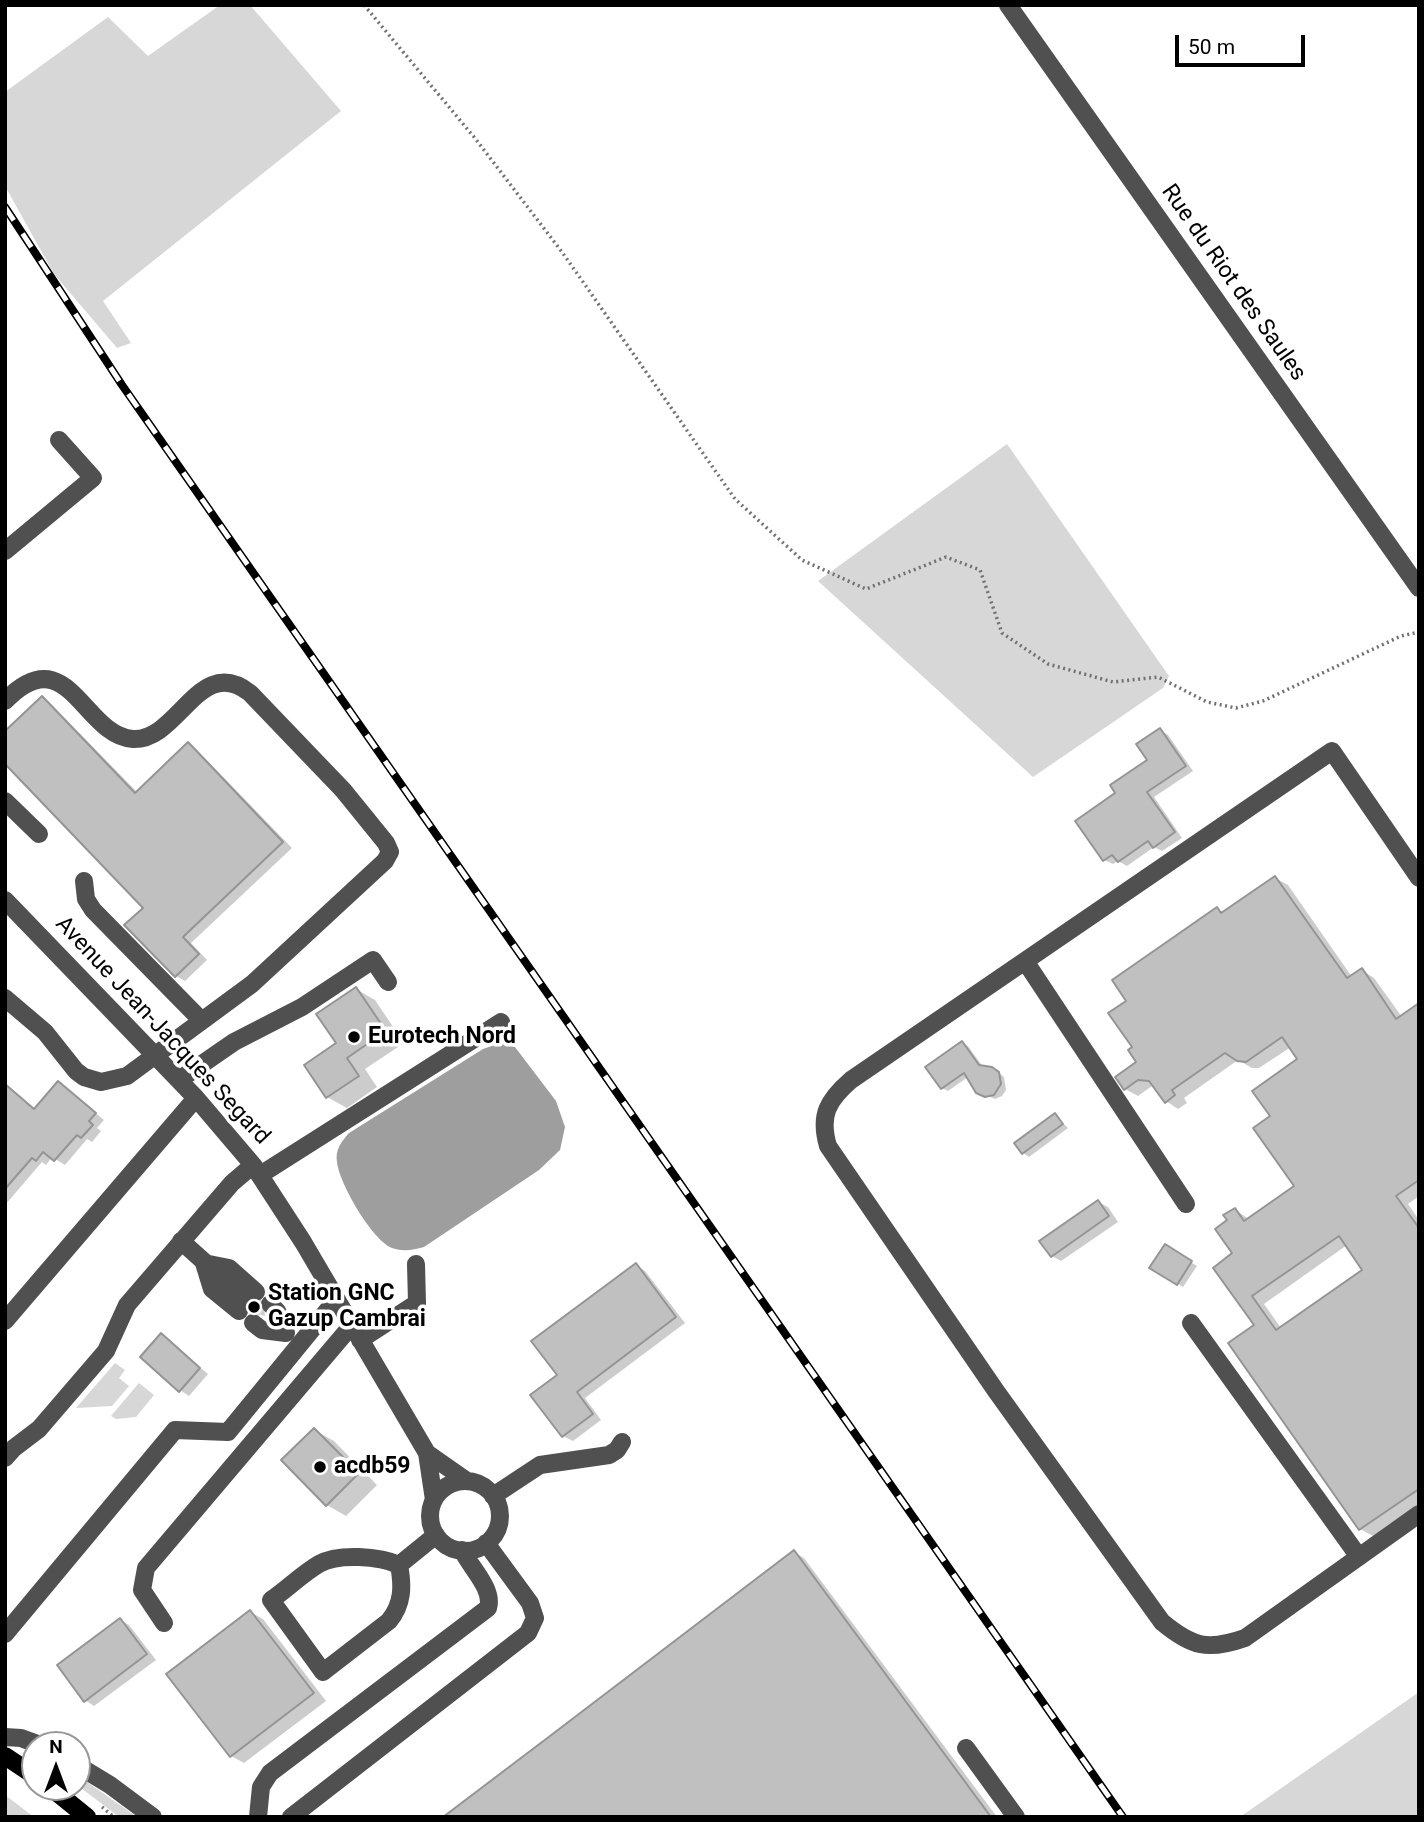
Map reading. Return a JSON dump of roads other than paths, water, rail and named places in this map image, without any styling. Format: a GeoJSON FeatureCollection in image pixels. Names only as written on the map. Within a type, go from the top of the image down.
{"type":"FeatureCollection","features":[{"type":"Feature","properties":{"kind":"main road"},"geometry":{"type":"LineString","coordinates":[[5,1756],[21,1767]]}},
{"type":"Feature","properties":{"kind":"main road"},"geometry":{"type":"LineString","coordinates":[[67,1801],[87,1817]]}},
{"type":"Feature","properties":{"kind":"street","name":"Rue du Riot des Saules"},"geometry":{"type":"LineString","coordinates":[[1008,5],[1419,588]]}},
{"type":"Feature","properties":{"kind":"street"},"geometry":{"type":"LineString","coordinates":[[5,551],[93,478],[59,440]]}},
{"type":"Feature","properties":{"kind":"street"},"geometry":{"type":"LineString","coordinates":[[5,701],[19,687],[31,682],[60,683],[112,732],[137,739],[156,733],[206,688],[218,683],[238,686],[250,694],[351,799],[386,843],[390,852],[385,861],[252,984],[127,1076],[102,1082],[84,1077],[76,1071],[45,1032],[5,998]]}},
{"type":"Feature","properties":{"kind":"street"},"geometry":{"type":"LineString","coordinates":[[1419,878],[1332,751],[851,1080],[837,1092],[824,1120],[828,1146],[1004,1402],[1162,1622],[1181,1638],[1201,1646],[1221,1646],[1245,1638],[1419,1514]]}},
{"type":"Feature","properties":{"kind":"street"},"geometry":{"type":"LineString","coordinates":[[5,801],[38,834]]}},
{"type":"Feature","properties":{"kind":"street"},"geometry":{"type":"LineString","coordinates":[[83,881],[86,899],[93,910],[201,1020]]}},
{"type":"Feature","properties":{"kind":"street","name":"Avenue Jean-Jacques Segard"},"geometry":{"type":"LineString","coordinates":[[5,900],[196,1098],[257,1170],[427,1453],[434,1500]]}},
{"type":"Feature","properties":{"kind":"street"},"geometry":{"type":"LineString","coordinates":[[179,1080],[234,1042],[302,1007],[373,960],[388,982]]}},
{"type":"Feature","properties":{"kind":"street"},"geometry":{"type":"LineString","coordinates":[[1025,961],[1186,1204]]}},
{"type":"Feature","properties":{"kind":"street"},"geometry":{"type":"LineString","coordinates":[[5,1458],[39,1429],[106,1351],[127,1305],[232,1183],[501,1022]]}},
{"type":"Feature","properties":{"kind":"street"},"geometry":{"type":"LineString","coordinates":[[5,1321],[196,1098]]}},
{"type":"Feature","properties":{"kind":"street"},"geometry":{"type":"LineString","coordinates":[[181,1241],[254,1307],[262,1330],[286,1333]]}},
{"type":"Feature","properties":{"kind":"street"},"geometry":{"type":"LineString","coordinates":[[164,1623],[142,1590],[146,1568],[356,1333],[417,1303],[416,1264]]}},
{"type":"Feature","properties":{"kind":"street"},"geometry":{"type":"LineString","coordinates":[[5,1634],[175,1430],[228,1432],[336,1300]]}},
{"type":"Feature","properties":{"kind":"street"},"geometry":{"type":"LineString","coordinates":[[254,1307],[278,1311],[286,1333],[300,1345]]}},
{"type":"Feature","properties":{"kind":"street"},"geometry":{"type":"LineString","coordinates":[[1191,1323],[1359,1557]]}},
{"type":"Feature","properties":{"kind":"street"},"geometry":{"type":"LineString","coordinates":[[493,1496],[540,1465],[609,1455],[622,1442]]}},
{"type":"Feature","properties":{"kind":"street","name":"Avenue Jean-Jacques Segard"},"geometry":{"type":"LineString","coordinates":[[427,1453],[467,1481]]}},
{"type":"Feature","properties":{"kind":"street"},"geometry":{"type":"LineString","coordinates":[[467,1481],[482,1486],[493,1496],[498,1506],[499,1521],[486,1543],[477,1548],[462,1550],[447,1545],[436,1535],[430,1515],[434,1500],[448,1486],[467,1481]]}},
{"type":"Feature","properties":{"kind":"street"},"geometry":{"type":"LineString","coordinates":[[399,1565],[436,1535]]}},
{"type":"Feature","properties":{"kind":"street"},"geometry":{"type":"LineString","coordinates":[[291,1817],[528,1633],[535,1618],[530,1603],[486,1543]]}},
{"type":"Feature","properties":{"kind":"street"},"geometry":{"type":"LineString","coordinates":[[258,1817],[261,1787],[270,1773],[488,1608],[488,1591],[462,1550]]}},
{"type":"Feature","properties":{"kind":"street"},"geometry":{"type":"LineString","coordinates":[[332,1559],[377,1559],[399,1565],[401,1601],[397,1612],[323,1672],[271,1600],[320,1563],[332,1559]]}},
{"type":"Feature","properties":{"kind":"street"},"geometry":{"type":"LineString","coordinates":[[966,1748],[1016,1817]]}},
{"type":"Feature","properties":{"kind":"street"},"geometry":{"type":"LineString","coordinates":[[91,1773],[153,1817]]}},
{"type":"Feature","properties":{"kind":"tunnel"},"geometry":{"type":"LineString","coordinates":[[248,1301],[262,1313]]}},
{"type":"Feature","properties":{"kind":"railway"},"geometry":{"type":"LineString","coordinates":[[5,207],[122,385],[1123,1817]]}},
{"type":"Feature","properties":{"kind":"place","name":"Eurotech Nord"},"geometry":{"type":"Point","coordinates":[354,1037]}},
{"type":"Feature","properties":{"kind":"place","name":"Station GNC Gazup Cambrai"},"geometry":{"type":"Point","coordinates":[254,1307]}},
{"type":"Feature","properties":{"kind":"place","name":"acdb59"},"geometry":{"type":"Point","coordinates":[320,1467]}}]}
